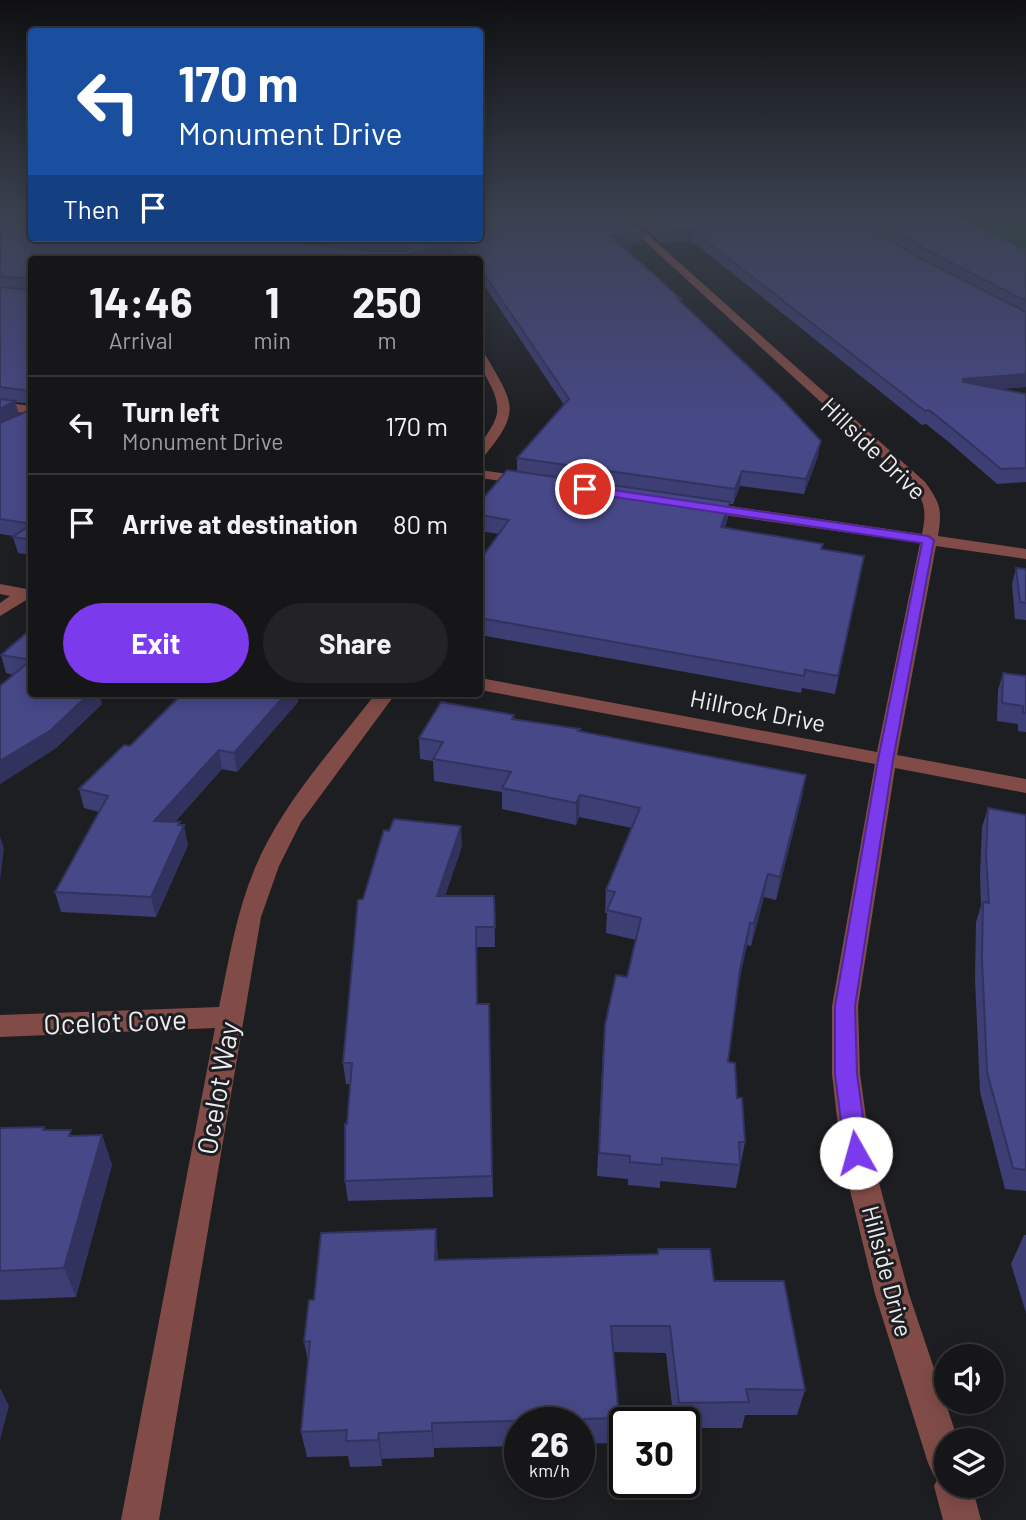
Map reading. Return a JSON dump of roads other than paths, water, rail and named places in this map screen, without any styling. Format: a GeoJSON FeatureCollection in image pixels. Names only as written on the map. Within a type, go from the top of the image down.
{"type":"FeatureCollection","features":[{"type":"Feature","properties":{"kind":"street","name":"Hillside Drive"},"geometry":{"type":"LineString","coordinates":[[694,281],[920,485],[930,499],[934,514],[886,760],[845,1006],[846,1074],[856,1153],[892,1294],[936,1428]]}},
{"type":"Feature","properties":{"kind":"street"},"geometry":{"type":"LineString","coordinates":[[483,362],[506,405],[504,419],[483,448]]}},
{"type":"Feature","properties":{"kind":"street"},"geometry":{"type":"LineString","coordinates":[[0,406],[28,410]]}},
{"type":"Feature","properties":{"kind":"street"},"geometry":{"type":"LineString","coordinates":[[483,474],[548,484]]}},
{"type":"Feature","properties":{"kind":"street"},"geometry":{"type":"LineString","coordinates":[[684,504],[1026,554]]}},
{"type":"Feature","properties":{"kind":"street"},"geometry":{"type":"LineString","coordinates":[[0,589],[28,595]]}},
{"type":"Feature","properties":{"kind":"street"},"geometry":{"type":"LineString","coordinates":[[0,611],[28,595]]}},
{"type":"Feature","properties":{"kind":"street","name":"Hillrock Drive"},"geometry":{"type":"LineString","coordinates":[[483,685],[1026,786]]}},
{"type":"Feature","properties":{"kind":"street","name":"Ocelot Way"},"geometry":{"type":"LineString","coordinates":[[139,1520],[249,917],[267,866],[291,820],[383,697]]}},
{"type":"Feature","properties":{"kind":"street","name":"Ocelot Cove"},"geometry":{"type":"LineString","coordinates":[[0,1026],[229,1017]]}},
{"type":"Feature","properties":{"kind":"street"},"geometry":{"type":"LineString","coordinates":[[956,1498],[962,1520]]}}]}
